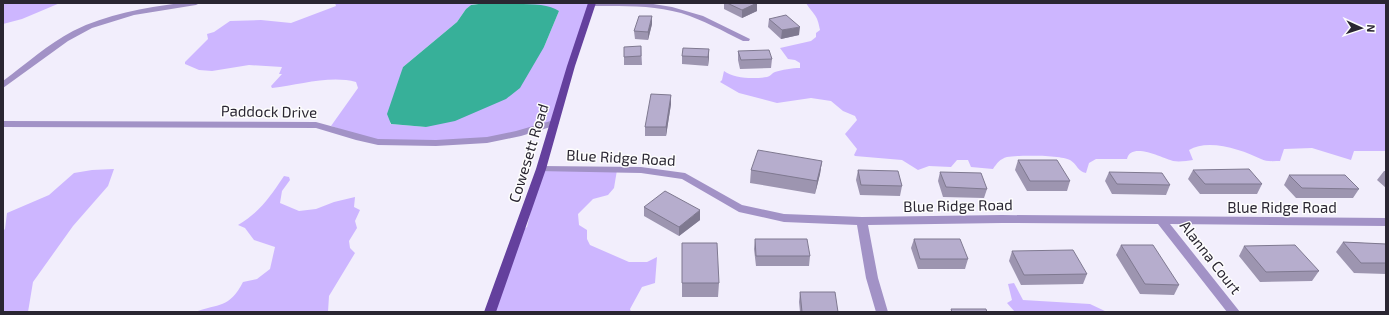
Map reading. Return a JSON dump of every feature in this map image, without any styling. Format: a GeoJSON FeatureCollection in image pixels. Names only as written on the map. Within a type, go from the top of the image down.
{"type":"FeatureCollection","features":[{"type":"Feature","properties":{"kind":"main road","name":"Cowesett Road"},"geometry":{"type":"LineString","coordinates":[[490,312],[541,169],[592,4]]}},
{"type":"Feature","properties":{"kind":"street"},"geometry":{"type":"LineString","coordinates":[[3,85],[57,45],[85,28],[126,14],[196,3]]}},
{"type":"Feature","properties":{"kind":"street"},"geometry":{"type":"LineString","coordinates":[[592,4],[647,5],[673,9],[698,16],[746,39]]}},
{"type":"Feature","properties":{"kind":"street","name":"Paddock Drive"},"geometry":{"type":"LineString","coordinates":[[3,124],[316,125],[330,128],[358,138],[396,143],[487,140],[518,134],[554,123]]}},
{"type":"Feature","properties":{"kind":"street","name":"Blue Ridge Road"},"geometry":{"type":"LineString","coordinates":[[541,169],[662,172],[685,176],[739,208],[784,218],[862,221],[1002,219],[1386,222]]}},
{"type":"Feature","properties":{"kind":"street"},"geometry":{"type":"LineString","coordinates":[[862,221],[872,278],[882,312]]}},
{"type":"Feature","properties":{"kind":"street","name":"Alanna Court"},"geometry":{"type":"LineString","coordinates":[[1162,221],[1234,312]]}},
{"type":"Feature","properties":{"kind":"shaded area"},"geometry":{"type":"Polygon","coordinates":[[[3,3],[60,3],[22,19],[3,24],[3,3]]]}},
{"type":"Feature","properties":{"kind":"shaded area"},"geometry":{"type":"Polygon","coordinates":[[[335,3],[482,3],[471,5],[466,9],[457,22],[403,67],[390,124],[426,127],[544,47],[559,11],[486,3],[593,3],[552,124],[488,140],[374,141],[331,126],[358,88],[356,82],[346,80],[325,80],[272,88],[271,86],[282,74],[279,74],[282,67],[249,65],[212,71],[199,70],[185,64],[185,62],[208,39],[207,34],[214,32],[230,21],[261,20],[291,23],[336,6],[335,3]]]}},
{"type":"Feature","properties":{"kind":"shaded area"},"geometry":{"type":"Polygon","coordinates":[[[486,3],[535,4],[559,11],[544,47],[520,88],[506,99],[455,121],[426,127],[391,124],[387,114],[403,67],[457,22],[466,9],[471,5],[486,3]]]}},
{"type":"Feature","properties":{"kind":"shaded area"},"geometry":{"type":"Polygon","coordinates":[[[806,3],[1386,3],[1386,151],[1354,151],[1351,160],[1312,148],[1284,149],[1280,161],[1270,161],[1263,160],[1235,149],[1215,145],[1206,145],[1189,150],[1193,160],[1173,161],[1148,152],[1135,151],[1130,154],[1127,159],[1096,159],[1089,163],[1086,173],[1081,171],[1070,160],[1049,156],[1007,157],[1002,159],[993,169],[971,167],[968,160],[957,160],[951,167],[929,166],[918,170],[902,160],[855,156],[854,155],[857,149],[845,134],[857,120],[855,116],[843,111],[831,101],[811,98],[777,103],[739,93],[720,82],[724,71],[733,76],[757,78],[770,76],[774,72],[800,68],[800,63],[795,60],[788,59],[780,48],[811,41],[816,37],[816,33],[820,30],[819,24],[806,3]]]}},
{"type":"Feature","properties":{"kind":"shaded area"},"geometry":{"type":"Polygon","coordinates":[[[114,169],[108,186],[73,226],[33,282],[28,312],[3,312],[3,231],[5,229],[7,213],[49,195],[74,173],[114,169]]]}},
{"type":"Feature","properties":{"kind":"shaded area"},"geometry":{"type":"Polygon","coordinates":[[[542,169],[617,170],[614,188],[608,195],[593,199],[578,214],[579,225],[587,230],[587,239],[590,245],[629,262],[647,262],[657,257],[655,283],[642,287],[630,309],[631,312],[492,312],[517,233],[527,227],[542,169]]]}},
{"type":"Feature","properties":{"kind":"shaded area"},"geometry":{"type":"Polygon","coordinates":[[[284,176],[289,177],[290,180],[282,191],[280,203],[299,211],[316,209],[334,202],[355,197],[354,207],[360,210],[355,221],[357,228],[349,241],[350,248],[355,253],[329,296],[328,312],[195,312],[223,304],[233,297],[243,282],[257,279],[270,269],[275,247],[254,240],[245,228],[238,225],[259,209],[284,176]]]}},
{"type":"Feature","properties":{"kind":"shaded area"},"geometry":{"type":"Polygon","coordinates":[[[1014,283],[1023,300],[1090,304],[1107,312],[1015,312],[1007,303],[1012,300],[1008,284],[1014,283]]]}},
{"type":"Feature","properties":{"kind":"building"},"geometry":{"type":"Polygon","coordinates":[[[727,3],[757,3],[742,10],[727,3]]]}},
{"type":"Feature","properties":{"kind":"building"},"geometry":{"type":"Polygon","coordinates":[[[786,15],[800,27],[782,30],[769,19],[786,15]]]}},
{"type":"Feature","properties":{"kind":"building"},"geometry":{"type":"Polygon","coordinates":[[[639,16],[652,16],[648,32],[634,31],[639,16]]]}},
{"type":"Feature","properties":{"kind":"building"},"geometry":{"type":"Polygon","coordinates":[[[641,46],[641,56],[624,57],[624,47],[641,46]]]}},
{"type":"Feature","properties":{"kind":"building"},"geometry":{"type":"Polygon","coordinates":[[[683,48],[709,49],[708,57],[682,56],[683,48]]]}},
{"type":"Feature","properties":{"kind":"building"},"geometry":{"type":"Polygon","coordinates":[[[769,50],[772,59],[741,60],[738,51],[769,50]]]}},
{"type":"Feature","properties":{"kind":"building"},"geometry":{"type":"Polygon","coordinates":[[[651,94],[671,95],[666,127],[645,127],[651,94]]]}},
{"type":"Feature","properties":{"kind":"building"},"geometry":{"type":"Polygon","coordinates":[[[758,150],[822,161],[817,181],[751,170],[758,150]]]}},
{"type":"Feature","properties":{"kind":"building"},"geometry":{"type":"Polygon","coordinates":[[[1018,160],[1057,160],[1070,181],[1030,181],[1018,160]]]}},
{"type":"Feature","properties":{"kind":"building"},"geometry":{"type":"Polygon","coordinates":[[[1249,169],[1262,184],[1205,184],[1193,170],[1249,169]]]}},
{"type":"Feature","properties":{"kind":"building"},"geometry":{"type":"Polygon","coordinates":[[[858,170],[898,171],[902,186],[861,185],[858,170]]]}},
{"type":"Feature","properties":{"kind":"building"},"geometry":{"type":"Polygon","coordinates":[[[940,172],[981,173],[987,189],[946,187],[940,172]]]}},
{"type":"Feature","properties":{"kind":"building"},"geometry":{"type":"Polygon","coordinates":[[[1109,172],[1162,173],[1170,185],[1117,184],[1109,172]]]}},
{"type":"Feature","properties":{"kind":"building"},"geometry":{"type":"Polygon","coordinates":[[[1289,175],[1345,175],[1359,189],[1302,188],[1289,175]]]}},
{"type":"Feature","properties":{"kind":"building"},"geometry":{"type":"Polygon","coordinates":[[[665,191],[700,210],[679,227],[644,207],[665,191]]]}},
{"type":"Feature","properties":{"kind":"building"},"geometry":{"type":"Polygon","coordinates":[[[755,239],[807,239],[810,256],[756,256],[755,239]]]}},
{"type":"Feature","properties":{"kind":"building"},"geometry":{"type":"Polygon","coordinates":[[[914,239],[960,239],[968,259],[920,259],[914,239]]]}},
{"type":"Feature","properties":{"kind":"building"},"geometry":{"type":"Polygon","coordinates":[[[1343,242],[1386,244],[1386,263],[1361,263],[1343,242]]]}},
{"type":"Feature","properties":{"kind":"building"},"geometry":{"type":"Polygon","coordinates":[[[682,243],[717,243],[719,283],[682,283],[682,243]]]}},
{"type":"Feature","properties":{"kind":"building"},"geometry":{"type":"Polygon","coordinates":[[[1121,245],[1153,245],[1179,285],[1145,284],[1121,245]]]}},
{"type":"Feature","properties":{"kind":"building"},"geometry":{"type":"Polygon","coordinates":[[[1295,245],[1319,271],[1266,272],[1244,246],[1295,245]]]}},
{"type":"Feature","properties":{"kind":"building"},"geometry":{"type":"Polygon","coordinates":[[[1073,250],[1087,274],[1024,275],[1012,251],[1073,250]]]}},
{"type":"Feature","properties":{"kind":"building"},"geometry":{"type":"Polygon","coordinates":[[[800,292],[835,292],[838,312],[802,312],[800,292]]]}},
{"type":"Feature","properties":{"kind":"building"},"geometry":{"type":"Polygon","coordinates":[[[951,309],[986,309],[987,312],[952,312],[951,309]]]}}]}
